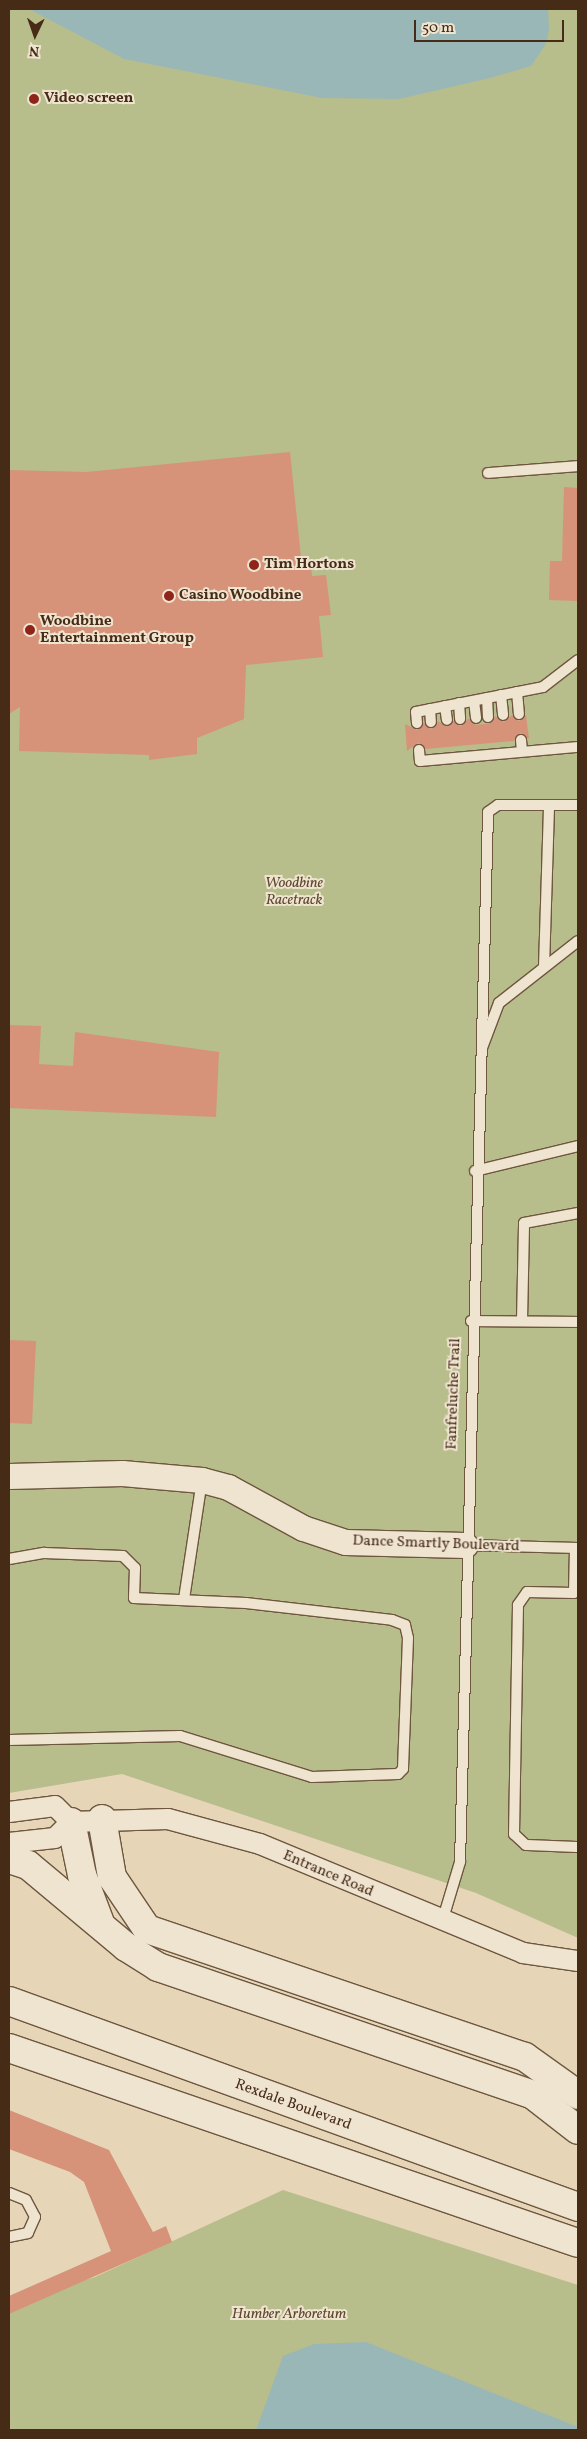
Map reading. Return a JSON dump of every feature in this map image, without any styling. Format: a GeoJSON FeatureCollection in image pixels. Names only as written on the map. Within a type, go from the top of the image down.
{"type":"FeatureCollection","features":[{"type":"Feature","properties":{"kind":"main road"},"geometry":{"type":"LineString","coordinates":[[102,1819],[112,1877],[147,1929],[525,2056],[578,2095]]}},
{"type":"Feature","properties":{"kind":"main road"},"geometry":{"type":"LineString","coordinates":[[71,1822],[82,1875],[100,1923]]}},
{"type":"Feature","properties":{"kind":"main road"},"geometry":{"type":"LineString","coordinates":[[9,1859],[28,1865],[100,1923],[126,1947],[158,1967],[533,2095],[578,2130]]}},
{"type":"Feature","properties":{"kind":"main road","name":"Rexdale Boulevard"},"geometry":{"type":"LineString","coordinates":[[9,2002],[578,2206]]}},
{"type":"Feature","properties":{"kind":"main road"},"geometry":{"type":"LineString","coordinates":[[9,2048],[122,2089],[578,2243]]}},
{"type":"Feature","properties":{"kind":"main road"},"geometry":{"type":"LineString","coordinates":[[122,2089],[125,2068],[140,2050]]}},
{"type":"Feature","properties":{"kind":"street","name":"Dance Smartly Boulevard"},"geometry":{"type":"LineString","coordinates":[[9,1476],[103,1473],[202,1480],[228,1487],[303,1528],[345,1542],[465,1545]]}},
{"type":"Feature","properties":{"kind":"street"},"geometry":{"type":"LineString","coordinates":[[9,1812],[55,1806],[71,1822],[55,1838],[9,1843]]}},
{"type":"Feature","properties":{"kind":"street","name":"Entrance Road"},"geometry":{"type":"LineString","coordinates":[[71,1822],[102,1819],[168,1819],[260,1844],[442,1923],[523,1953],[578,1961]]}},
{"type":"Feature","properties":{"kind":"lane"},"geometry":{"type":"LineString","coordinates":[[488,473],[578,466]]}},
{"type":"Feature","properties":{"kind":"lane"},"geometry":{"type":"LineString","coordinates":[[417,723],[416,712],[543,687],[578,660]]}},
{"type":"Feature","properties":{"kind":"lane"},"geometry":{"type":"LineString","coordinates":[[516,692],[518,714]]}},
{"type":"Feature","properties":{"kind":"lane"},"geometry":{"type":"LineString","coordinates":[[501,695],[504,715]]}},
{"type":"Feature","properties":{"kind":"lane"},"geometry":{"type":"LineString","coordinates":[[487,698],[488,717]]}},
{"type":"Feature","properties":{"kind":"lane"},"geometry":{"type":"LineString","coordinates":[[474,701],[476,718]]}},
{"type":"Feature","properties":{"kind":"lane"},"geometry":{"type":"LineString","coordinates":[[459,704],[460,719]]}},
{"type":"Feature","properties":{"kind":"lane"},"geometry":{"type":"LineString","coordinates":[[445,706],[447,720]]}},
{"type":"Feature","properties":{"kind":"lane"},"geometry":{"type":"LineString","coordinates":[[430,709],[431,722]]}},
{"type":"Feature","properties":{"kind":"lane"},"geometry":{"type":"LineString","coordinates":[[521,740],[522,751]]}},
{"type":"Feature","properties":{"kind":"lane"},"geometry":{"type":"LineString","coordinates":[[506,742],[508,753]]}},
{"type":"Feature","properties":{"kind":"lane"},"geometry":{"type":"LineString","coordinates":[[491,743],[492,754]]}},
{"type":"Feature","properties":{"kind":"lane"},"geometry":{"type":"LineString","coordinates":[[478,744],[479,755]]}},
{"type":"Feature","properties":{"kind":"lane"},"geometry":{"type":"LineString","coordinates":[[462,746],[463,757]]}},
{"type":"Feature","properties":{"kind":"lane"},"geometry":{"type":"LineString","coordinates":[[449,747],[450,758]]}},
{"type":"Feature","properties":{"kind":"lane"},"geometry":{"type":"LineString","coordinates":[[419,750],[420,761],[578,747]]}},
{"type":"Feature","properties":{"kind":"lane"},"geometry":{"type":"LineString","coordinates":[[434,748],[435,760]]}},
{"type":"Feature","properties":{"kind":"lane"},"geometry":{"type":"LineString","coordinates":[[472,1321],[488,812],[498,805],[578,806]]}},
{"type":"Feature","properties":{"kind":"lane"},"geometry":{"type":"LineString","coordinates":[[544,967],[548,805]]}},
{"type":"Feature","properties":{"kind":"lane"},"geometry":{"type":"LineString","coordinates":[[479,1058],[499,1003],[578,941]]}},
{"type":"Feature","properties":{"kind":"lane"},"geometry":{"type":"LineString","coordinates":[[476,1172],[578,1146]]}},
{"type":"Feature","properties":{"kind":"lane"},"geometry":{"type":"LineString","coordinates":[[522,1321],[524,1223],[578,1213]]}},
{"type":"Feature","properties":{"kind":"lane","name":"Fanfreluche Trail"},"geometry":{"type":"LineString","coordinates":[[442,1923],[460,1862],[465,1545],[472,1321],[578,1322]]}},
{"type":"Feature","properties":{"kind":"lane"},"geometry":{"type":"LineString","coordinates":[[184,1599],[192,1523],[202,1480]]}},
{"type":"Feature","properties":{"kind":"lane","name":"Dance Smartly Boulevard"},"geometry":{"type":"LineString","coordinates":[[465,1545],[576,1548]]}},
{"type":"Feature","properties":{"kind":"lane"},"geometry":{"type":"LineString","coordinates":[[576,1548],[574,1593],[527,1592],[518,1605],[514,1834],[526,1845],[578,1847]]}},
{"type":"Feature","properties":{"kind":"lane"},"geometry":{"type":"LineString","coordinates":[[9,1559],[44,1554],[123,1556],[135,1568],[134,1598],[184,1599],[405,1625],[408,1638],[403,1769],[390,1775],[312,1777],[180,1736],[9,1740]]}},
{"type":"Feature","properties":{"kind":"lane"},"geometry":{"type":"LineString","coordinates":[[9,2193],[26,2200],[35,2217],[28,2233],[9,2237]]}},
{"type":"Feature","properties":{"kind":"green space","name":"Woodbine Racetrack"},"geometry":{"type":"Polygon","coordinates":[[[9,9],[578,9],[578,1938],[476,1893],[122,1774],[9,1793],[9,9]]]}},
{"type":"Feature","properties":{"kind":"green space","name":"Humber Arboretum"},"geometry":{"type":"Polygon","coordinates":[[[283,2190],[578,2285],[578,2430],[9,2430],[9,2303],[95,2277],[283,2190]]]}},
{"type":"Feature","properties":{"kind":"water"},"geometry":{"type":"Polygon","coordinates":[[[29,9],[548,9],[549,29],[546,44],[531,66],[490,78],[399,99],[322,98],[124,59],[29,9]]]}},
{"type":"Feature","properties":{"kind":"water"},"geometry":{"type":"Polygon","coordinates":[[[366,2342],[578,2427],[578,2430],[256,2430],[283,2356],[314,2344],[366,2342]]]}},
{"type":"Feature","properties":{"kind":"building","name":"Casino Woodbine"},"geometry":{"type":"Polygon","coordinates":[[[290,452],[302,567],[311,566],[312,576],[326,575],[331,615],[319,616],[323,657],[246,665],[244,719],[197,738],[197,754],[149,760],[149,755],[19,751],[20,707],[9,714],[9,470],[86,472],[290,452]]]}},
{"type":"Feature","properties":{"kind":"building"},"geometry":{"type":"Polygon","coordinates":[[[564,487],[578,488],[578,601],[549,600],[550,561],[562,561],[564,487]]]}},
{"type":"Feature","properties":{"kind":"building"},"geometry":{"type":"Polygon","coordinates":[[[512,715],[519,721],[526,715],[529,739],[520,733],[514,741],[426,749],[418,743],[407,751],[405,724],[417,730],[424,722],[432,729],[438,721],[445,726],[454,721],[461,726],[469,718],[476,725],[491,723],[495,716],[504,722],[512,715]]]}},
{"type":"Feature","properties":{"kind":"building"},"geometry":{"type":"Polygon","coordinates":[[[9,1025],[41,1026],[39,1064],[73,1066],[75,1032],[219,1052],[216,1117],[9,1108],[9,1025]]]}},
{"type":"Feature","properties":{"kind":"building"},"geometry":{"type":"Polygon","coordinates":[[[9,1340],[36,1341],[32,1424],[9,1423],[9,1340]]]}},
{"type":"Feature","properties":{"kind":"building"},"geometry":{"type":"Polygon","coordinates":[[[9,2110],[109,2150],[153,2232],[166,2226],[172,2242],[9,2314],[9,2296],[111,2251],[84,2182],[70,2172],[9,2149],[9,2110]]]}},
{"type":"Feature","properties":{"kind":"place","name":"Video screen"},"geometry":{"type":"Point","coordinates":[34,99]}},
{"type":"Feature","properties":{"kind":"place","name":"Tim Hortons"},"geometry":{"type":"Point","coordinates":[254,565]}},
{"type":"Feature","properties":{"kind":"place","name":"Casino Woodbine"},"geometry":{"type":"Point","coordinates":[169,596]}},
{"type":"Feature","properties":{"kind":"place","name":"Woodbine Entertainment Group"},"geometry":{"type":"Point","coordinates":[30,630]}}]}
